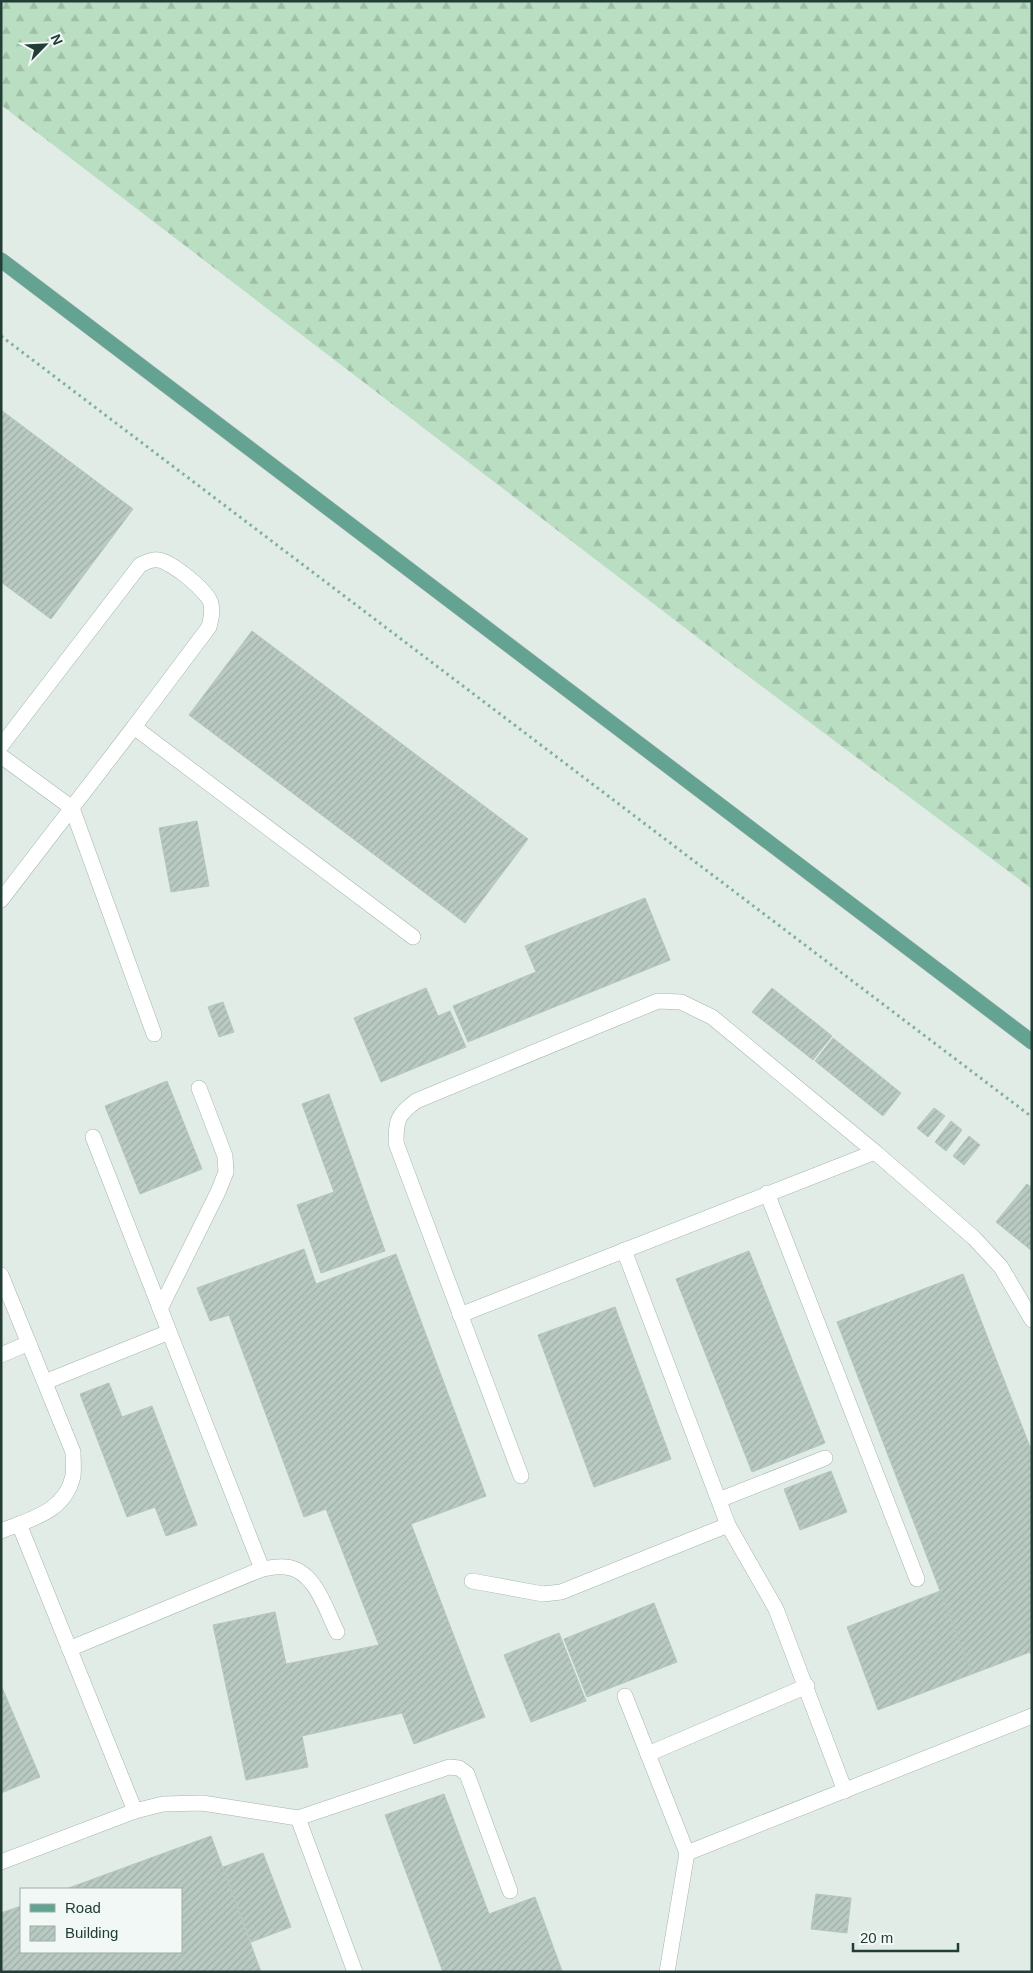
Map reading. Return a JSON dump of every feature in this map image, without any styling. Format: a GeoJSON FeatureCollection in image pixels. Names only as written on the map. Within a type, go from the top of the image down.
{"type":"FeatureCollection","features":[{"type":"Feature","properties":{"kind":"main road"},"geometry":{"type":"LineString","coordinates":[[1,260],[1032,1042]]}},
{"type":"Feature","properties":{"kind":"lane"},"geometry":{"type":"LineString","coordinates":[[1,746],[140,565],[150,560],[168,563],[206,592],[211,602],[212,615],[209,627],[1,900]]}},
{"type":"Feature","properties":{"kind":"lane"},"geometry":{"type":"LineString","coordinates":[[134,727],[413,937]]}},
{"type":"Feature","properties":{"kind":"lane"},"geometry":{"type":"LineString","coordinates":[[1,756],[72,808],[154,1034]]}},
{"type":"Feature","properties":{"kind":"lane"},"geometry":{"type":"LineString","coordinates":[[521,1476],[396,1143],[396,1126],[402,1112],[416,1102],[658,1001],[680,1002],[712,1017],[875,1152],[974,1238],[1001,1267],[1032,1320]]}},
{"type":"Feature","properties":{"kind":"lane"},"geometry":{"type":"LineString","coordinates":[[160,1309],[226,1172],[225,1156],[199,1088]]}},
{"type":"Feature","properties":{"kind":"lane"},"geometry":{"type":"LineString","coordinates":[[93,1137],[262,1568]]}},
{"type":"Feature","properties":{"kind":"lane"},"geometry":{"type":"LineString","coordinates":[[460,1315],[875,1152]]}},
{"type":"Feature","properties":{"kind":"lane"},"geometry":{"type":"LineString","coordinates":[[767,1193],[917,1579]]}},
{"type":"Feature","properties":{"kind":"lane"},"geometry":{"type":"LineString","coordinates":[[624,1250],[728,1525],[776,1610],[845,1791]]}},
{"type":"Feature","properties":{"kind":"lane"},"geometry":{"type":"LineString","coordinates":[[1,1275],[73,1452],[73,1475],[66,1495],[49,1511],[1,1531]]}},
{"type":"Feature","properties":{"kind":"lane"},"geometry":{"type":"LineString","coordinates":[[45,1382],[169,1332]]}},
{"type":"Feature","properties":{"kind":"lane"},"geometry":{"type":"LineString","coordinates":[[1,1355],[29,1343]]}},
{"type":"Feature","properties":{"kind":"lane"},"geometry":{"type":"LineString","coordinates":[[719,1500],[825,1458]]}},
{"type":"Feature","properties":{"kind":"lane"},"geometry":{"type":"LineString","coordinates":[[19,1524],[135,1812]]}},
{"type":"Feature","properties":{"kind":"lane"},"geometry":{"type":"LineString","coordinates":[[472,1581],[542,1594],[561,1592],[728,1525]]}},
{"type":"Feature","properties":{"kind":"lane"},"geometry":{"type":"LineString","coordinates":[[69,1649],[262,1568],[287,1567],[303,1573],[313,1584],[337,1632]]}},
{"type":"Feature","properties":{"kind":"lane"},"geometry":{"type":"LineString","coordinates":[[648,1754],[806,1686]]}},
{"type":"Feature","properties":{"kind":"lane"},"geometry":{"type":"LineString","coordinates":[[625,1696],[687,1853],[667,1972]]}},
{"type":"Feature","properties":{"kind":"lane"},"geometry":{"type":"LineString","coordinates":[[687,1853],[1032,1716]]}},
{"type":"Feature","properties":{"kind":"lane"},"geometry":{"type":"LineString","coordinates":[[1,1862],[135,1812],[163,1804],[202,1803],[298,1818],[449,1767],[459,1768],[467,1774],[510,1891]]}},
{"type":"Feature","properties":{"kind":"lane"},"geometry":{"type":"LineString","coordinates":[[298,1818],[355,1972]]}},
{"type":"Feature","properties":{"kind":"path"},"geometry":{"type":"LineString","coordinates":[[1,336],[1032,1117]]}},
{"type":"Feature","properties":{"kind":"green space"},"geometry":{"type":"Polygon","coordinates":[[[1,1],[1032,1],[1032,889],[744,673],[1,105],[1,1]]]}},
{"type":"Feature","properties":{"kind":"building"},"geometry":{"type":"Polygon","coordinates":[[[1,410],[133,509],[51,619],[1,582],[1,410]]]}},
{"type":"Feature","properties":{"kind":"building"},"geometry":{"type":"Polygon","coordinates":[[[252,631],[528,839],[465,923],[189,715],[252,631]]]}},
{"type":"Feature","properties":{"kind":"building"},"geometry":{"type":"Polygon","coordinates":[[[197,821],[209,886],[171,892],[159,828],[197,821]]]}},
{"type":"Feature","properties":{"kind":"building"},"geometry":{"type":"Polygon","coordinates":[[[645,898],[670,960],[468,1042],[453,1006],[536,972],[525,946],[645,898]]]}},
{"type":"Feature","properties":{"kind":"building"},"geometry":{"type":"Polygon","coordinates":[[[426,988],[438,1016],[450,1011],[466,1047],[381,1082],[354,1018],[426,988]]]}},
{"type":"Feature","properties":{"kind":"building"},"geometry":{"type":"Polygon","coordinates":[[[772,988],[832,1036],[813,1060],[752,1012],[772,988]]]}},
{"type":"Feature","properties":{"kind":"building"},"geometry":{"type":"Polygon","coordinates":[[[223,1002],[234,1032],[219,1037],[208,1007],[223,1002]]]}},
{"type":"Feature","properties":{"kind":"building"},"geometry":{"type":"Polygon","coordinates":[[[833,1038],[901,1093],[883,1116],[815,1061],[833,1038]]]}},
{"type":"Feature","properties":{"kind":"building"},"geometry":{"type":"Polygon","coordinates":[[[167,1081],[202,1169],[140,1194],[105,1106],[167,1081]]]}},
{"type":"Feature","properties":{"kind":"building"},"geometry":{"type":"Polygon","coordinates":[[[329,1094],[385,1251],[321,1273],[297,1205],[334,1192],[302,1104],[329,1094]]]}},
{"type":"Feature","properties":{"kind":"building"},"geometry":{"type":"Polygon","coordinates":[[[934,1108],[945,1116],[928,1137],[917,1128],[934,1108]]]}},
{"type":"Feature","properties":{"kind":"building"},"geometry":{"type":"Polygon","coordinates":[[[951,1121],[962,1130],[946,1151],[935,1142],[951,1121]]]}},
{"type":"Feature","properties":{"kind":"building"},"geometry":{"type":"Polygon","coordinates":[[[969,1136],[980,1145],[964,1165],[953,1156],[969,1136]]]}},
{"type":"Feature","properties":{"kind":"building"},"geometry":{"type":"Polygon","coordinates":[[[1027,1184],[1032,1188],[1032,1251],[996,1222],[1027,1184]]]}},
{"type":"Feature","properties":{"kind":"building"},"geometry":{"type":"Polygon","coordinates":[[[304,1249],[316,1284],[396,1254],[486,1496],[411,1524],[485,1717],[414,1744],[402,1713],[302,1736],[308,1767],[246,1780],[213,1625],[275,1612],[286,1664],[379,1645],[326,1509],[304,1517],[229,1315],[210,1321],[197,1288],[304,1249]]]}},
{"type":"Feature","properties":{"kind":"building"},"geometry":{"type":"Polygon","coordinates":[[[749,1251],[825,1443],[752,1472],[676,1279],[749,1251]]]}},
{"type":"Feature","properties":{"kind":"building"},"geometry":{"type":"Polygon","coordinates":[[[963,1274],[1032,1452],[1032,1656],[1030,1652],[972,1674],[837,1322],[963,1274]]]}},
{"type":"Feature","properties":{"kind":"building"},"geometry":{"type":"Polygon","coordinates":[[[615,1307],[671,1459],[594,1487],[538,1335],[615,1307]]]}},
{"type":"Feature","properties":{"kind":"building"},"geometry":{"type":"Polygon","coordinates":[[[109,1383],[122,1417],[152,1406],[197,1525],[166,1536],[155,1507],[127,1517],[80,1394],[109,1383]]]}},
{"type":"Feature","properties":{"kind":"building"},"geometry":{"type":"Polygon","coordinates":[[[831,1471],[847,1512],[800,1530],[784,1489],[831,1471]]]}},
{"type":"Feature","properties":{"kind":"building"},"geometry":{"type":"Polygon","coordinates":[[[940,1591],[972,1674],[878,1710],[847,1627],[940,1591]]]}},
{"type":"Feature","properties":{"kind":"building"},"geometry":{"type":"Polygon","coordinates":[[[654,1603],[677,1662],[587,1697],[564,1639],[654,1603]]]}},
{"type":"Feature","properties":{"kind":"building"},"geometry":{"type":"Polygon","coordinates":[[[559,1633],[586,1701],[531,1722],[504,1655],[559,1633]]]}},
{"type":"Feature","properties":{"kind":"building"},"geometry":{"type":"Polygon","coordinates":[[[1,1685],[40,1777],[1,1793],[1,1685]]]}},
{"type":"Feature","properties":{"kind":"building"},"geometry":{"type":"Polygon","coordinates":[[[444,1794],[489,1914],[535,1897],[562,1971],[443,1972],[385,1815],[444,1794]]]}},
{"type":"Feature","properties":{"kind":"building"},"geometry":{"type":"Polygon","coordinates":[[[211,1836],[261,1972],[1,1972],[1,1913],[20,1906],[20,1953],[182,1953],[182,1888],[69,1888],[211,1836]]]}},
{"type":"Feature","properties":{"kind":"building"},"geometry":{"type":"Polygon","coordinates":[[[263,1853],[291,1927],[251,1942],[223,1867],[263,1853]]]}},
{"type":"Feature","properties":{"kind":"building"},"geometry":{"type":"Polygon","coordinates":[[[816,1894],[851,1898],[847,1933],[811,1929],[816,1894]]]}}]}
